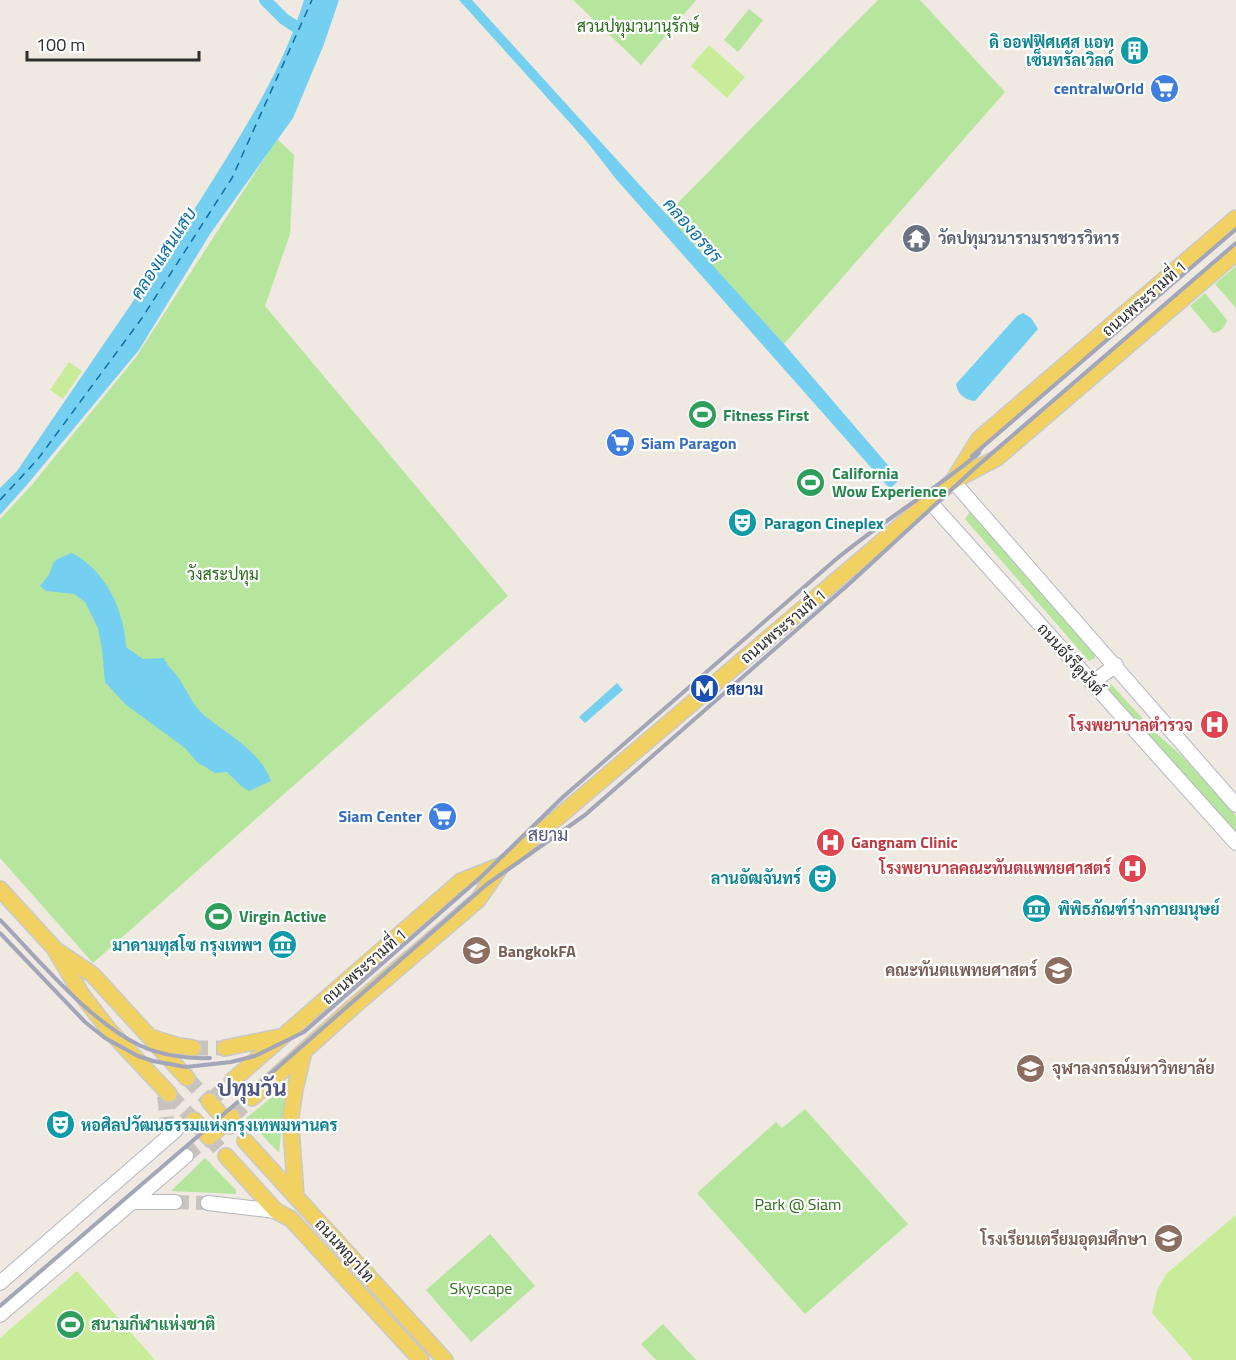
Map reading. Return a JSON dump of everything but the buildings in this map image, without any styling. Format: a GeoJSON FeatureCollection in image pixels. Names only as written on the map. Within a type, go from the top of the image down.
{"type":"FeatureCollection","features":[{"type":"Feature","properties":{"kind":"main road","name":"ถนนพระรามที่ 1"},"geometry":{"type":"LineString","coordinates":[[953,481],[979,439],[1236,218]]}},
{"type":"Feature","properties":{"kind":"main road","name":"ถนนพระรามที่ 1"},"geometry":{"type":"LineString","coordinates":[[252,1098],[478,900],[502,865],[953,481],[997,458],[1236,253]]}},
{"type":"Feature","properties":{"kind":"main road","name":"ถนนอังรีดูนังต์"},"geometry":{"type":"LineString","coordinates":[[953,481],[1236,805]]}},
{"type":"Feature","properties":{"kind":"main road","name":"ถนนอังรีดูนังต์"},"geometry":{"type":"LineString","coordinates":[[930,502],[1236,843]]}},
{"type":"Feature","properties":{"kind":"main road"},"geometry":{"type":"LineString","coordinates":[[1092,683],[1116,666]]}},
{"type":"Feature","properties":{"kind":"main road","name":"ถนนพระรามที่ 1"},"geometry":{"type":"LineString","coordinates":[[233,1080],[461,882],[502,865]]}},
{"type":"Feature","properties":{"kind":"main road"},"geometry":{"type":"LineString","coordinates":[[0,889],[54,948],[89,1004],[165,1093]]}},
{"type":"Feature","properties":{"kind":"main road"},"geometry":{"type":"LineString","coordinates":[[54,948],[93,975],[187,1078]]}},
{"type":"Feature","properties":{"kind":"main road"},"geometry":{"type":"LineString","coordinates":[[147,1036],[193,1048]]}},
{"type":"Feature","properties":{"kind":"main road"},"geometry":{"type":"LineString","coordinates":[[225,1048],[282,1036]]}},
{"type":"Feature","properties":{"kind":"main road"},"geometry":{"type":"LineString","coordinates":[[296,1196],[291,1122],[295,1089],[304,1051]]}},
{"type":"Feature","properties":{"kind":"main road"},"geometry":{"type":"LineString","coordinates":[[210,1101],[229,1121],[209,1137],[195,1117],[210,1101]]}},
{"type":"Feature","properties":{"kind":"main road"},"geometry":{"type":"LineString","coordinates":[[0,1283],[155,1149],[171,1126]]}},
{"type":"Feature","properties":{"kind":"main road","name":"ถนนพญาไท"},"geometry":{"type":"LineString","coordinates":[[245,1142],[445,1360]]}},
{"type":"Feature","properties":{"kind":"main road"},"geometry":{"type":"LineString","coordinates":[[0,1315],[186,1156]]}},
{"type":"Feature","properties":{"kind":"main road","name":"ถนนพญาไท"},"geometry":{"type":"LineString","coordinates":[[226,1156],[276,1211],[291,1219],[421,1360]]}},
{"type":"Feature","properties":{"kind":"main road"},"geometry":{"type":"LineString","coordinates":[[246,1179],[251,1168],[262,1161]]}},
{"type":"Feature","properties":{"kind":"main road"},"geometry":{"type":"LineString","coordinates":[[130,1202],[175,1202]]}},
{"type":"Feature","properties":{"kind":"main road"},"geometry":{"type":"LineString","coordinates":[[208,1203],[276,1211]]}},
{"type":"Feature","properties":{"kind":"green space","name":"สวนปทุมวนานุรักษ์"},"geometry":{"type":"Polygon","coordinates":[[[573,0],[696,0],[641,65],[573,0]]]}},
{"type":"Feature","properties":{"kind":"green space"},"geometry":{"type":"Polygon","coordinates":[[[878,0],[920,0],[1005,92],[784,344],[666,215],[878,0]]]}},
{"type":"Feature","properties":{"kind":"green space"},"geometry":{"type":"Polygon","coordinates":[[[749,9],[763,20],[738,52],[724,40],[749,9]]]}},
{"type":"Feature","properties":{"kind":"green space"},"geometry":{"type":"Polygon","coordinates":[[[709,45],[745,77],[727,98],[691,66],[709,45]]]}},
{"type":"Feature","properties":{"kind":"green space","name":"วังสระปทุม"},"geometry":{"type":"Polygon","coordinates":[[[277,139],[294,155],[290,234],[265,306],[508,596],[93,963],[0,858],[0,519],[31,486],[136,357],[277,139]]]}},
{"type":"Feature","properties":{"kind":"green space"},"geometry":{"type":"Polygon","coordinates":[[[1236,266],[1236,308],[1215,284],[1236,266]]]}},
{"type":"Feature","properties":{"kind":"green space"},"geometry":{"type":"Polygon","coordinates":[[[1205,293],[1227,320],[1222,329],[1213,333],[1190,306],[1205,293]]]}},
{"type":"Feature","properties":{"kind":"green space"},"geometry":{"type":"Polygon","coordinates":[[[69,362],[82,371],[63,399],[50,390],[69,362]]]}},
{"type":"Feature","properties":{"kind":"green space"},"geometry":{"type":"Polygon","coordinates":[[[971,510],[1095,653],[1095,658],[1089,661],[965,519],[971,510]]]}},
{"type":"Feature","properties":{"kind":"green space"},"geometry":{"type":"Polygon","coordinates":[[[1110,683],[1157,734],[1183,757],[1236,816],[1236,835],[1107,688],[1110,683]]]}},
{"type":"Feature","properties":{"kind":"green space"},"geometry":{"type":"Polygon","coordinates":[[[286,1086],[279,1153],[246,1118],[286,1086]]]}},
{"type":"Feature","properties":{"kind":"green space","name":"Park @ Siam"},"geometry":{"type":"Polygon","coordinates":[[[805,1109],[908,1224],[805,1314],[697,1193],[776,1122],[782,1128],[805,1109]]]}},
{"type":"Feature","properties":{"kind":"green space"},"geometry":{"type":"Polygon","coordinates":[[[205,1158],[236,1190],[236,1194],[171,1191],[205,1158]]]}},
{"type":"Feature","properties":{"kind":"green space"},"geometry":{"type":"Polygon","coordinates":[[[1236,1215],[1236,1360],[1193,1360],[1152,1313],[1157,1291],[1166,1274],[1236,1215]]]}},
{"type":"Feature","properties":{"kind":"green space","name":"Skyscape"},"geometry":{"type":"Polygon","coordinates":[[[490,1234],[535,1286],[471,1342],[426,1290],[490,1234]]]}},
{"type":"Feature","properties":{"kind":"green space","name":"สนามกีฬาแห่งชาติ"},"geometry":{"type":"Polygon","coordinates":[[[77,1271],[155,1360],[0,1360],[0,1338],[77,1271]]]}},
{"type":"Feature","properties":{"kind":"green space"},"geometry":{"type":"Polygon","coordinates":[[[663,1324],[696,1360],[656,1360],[641,1344],[663,1324]]]}},
{"type":"Feature","properties":{"kind":"water","name":"คลองแสนแสบ"},"geometry":{"type":"Polygon","coordinates":[[[304,0],[339,0],[324,44],[293,118],[210,234],[139,350],[0,515],[0,488],[17,471],[132,303],[244,129],[272,79],[304,0]]]}},
{"type":"Feature","properties":{"kind":"water"},"geometry":{"type":"Polygon","coordinates":[[[459,0],[472,0],[784,344],[901,478],[890,489],[616,179],[588,143],[459,0]]]}},
{"type":"Feature","properties":{"kind":"water"},"geometry":{"type":"Polygon","coordinates":[[[1023,313],[1031,318],[1038,329],[975,401],[962,396],[956,384],[1017,316],[1023,313]]]}},
{"type":"Feature","properties":{"kind":"water"},"geometry":{"type":"Polygon","coordinates":[[[72,553],[94,570],[111,593],[122,619],[126,647],[143,659],[164,658],[201,712],[252,753],[260,761],[271,781],[249,791],[227,772],[215,773],[197,762],[185,748],[125,704],[105,682],[98,628],[85,602],[74,594],[46,591],[40,586],[57,559],[72,553]]]}},
{"type":"Feature","properties":{"kind":"water"},"geometry":{"type":"Polygon","coordinates":[[[617,683],[623,690],[585,723],[579,717],[617,683]]]}},
{"type":"Feature","properties":{"kind":"waterway"},"geometry":{"type":"LineString","coordinates":[[265,0],[284,19],[307,34]]}},
{"type":"Feature","properties":{"kind":"ferry route"},"geometry":{"type":"LineString","coordinates":[[0,500],[38,459],[142,318],[232,178],[312,0]]}},
{"type":"Feature","properties":{"kind":"tunnel"},"geometry":{"type":"LineString","coordinates":[[193,1048],[225,1048]]}},
{"type":"Feature","properties":{"kind":"tunnel"},"geometry":{"type":"LineString","coordinates":[[187,1078],[209,1101]]}},
{"type":"Feature","properties":{"kind":"tunnel"},"geometry":{"type":"LineString","coordinates":[[211,1100],[233,1080]]}},
{"type":"Feature","properties":{"kind":"tunnel"},"geometry":{"type":"LineString","coordinates":[[169,1094],[194,1120]]}},
{"type":"Feature","properties":{"kind":"tunnel"},"geometry":{"type":"LineString","coordinates":[[164,1096],[167,1122]]}},
{"type":"Feature","properties":{"kind":"tunnel"},"geometry":{"type":"LineString","coordinates":[[232,1117],[252,1098]]}},
{"type":"Feature","properties":{"kind":"tunnel"},"geometry":{"type":"LineString","coordinates":[[186,1156],[209,1137]]}},
{"type":"Feature","properties":{"kind":"tunnel"},"geometry":{"type":"LineString","coordinates":[[209,1137],[226,1156]]}},
{"type":"Feature","properties":{"kind":"tunnel"},"geometry":{"type":"LineString","coordinates":[[175,1202],[208,1203]]}},
{"type":"Feature","properties":{"kind":"railway"},"geometry":{"type":"LineString","coordinates":[[972,456],[1236,229]]}},
{"type":"Feature","properties":{"kind":"railway"},"geometry":{"type":"LineString","coordinates":[[0,1306],[486,885],[585,815],[849,584],[975,468],[1236,243]]}},
{"type":"Feature","properties":{"kind":"railway"},"geometry":{"type":"LineString","coordinates":[[0,933],[85,1022],[105,1038],[138,1056],[153,1061],[186,1067],[231,1062],[255,1056],[304,1032],[481,877],[563,797],[834,561],[979,453]]}},
{"type":"Feature","properties":{"kind":"railway"},"geometry":{"type":"LineString","coordinates":[[0,920],[65,989],[101,1021],[120,1034],[139,1045],[164,1054],[210,1058]]}},
{"type":"Feature","properties":{"kind":"place","name":"ดิ ออฟฟิศเศส แอท เซ็นทรัลเวิลด์"},"geometry":{"type":"Point","coordinates":[1135,51]}},
{"type":"Feature","properties":{"kind":"place","name":"centralwOrld"},"geometry":{"type":"Point","coordinates":[1165,88]}},
{"type":"Feature","properties":{"kind":"place","name":"วัดปทุมวนารามราชวรวิหาร"},"geometry":{"type":"Point","coordinates":[917,238]}},
{"type":"Feature","properties":{"kind":"place","name":"Fitness First"},"geometry":{"type":"Point","coordinates":[702,415]}},
{"type":"Feature","properties":{"kind":"place","name":"Siam Paragon"},"geometry":{"type":"Point","coordinates":[620,443]}},
{"type":"Feature","properties":{"kind":"place","name":"California Wow Experience"},"geometry":{"type":"Point","coordinates":[811,482]}},
{"type":"Feature","properties":{"kind":"place","name":"Paragon Cineplex"},"geometry":{"type":"Point","coordinates":[743,523]}},
{"type":"Feature","properties":{"kind":"place","name":"สยาม"},"geometry":{"type":"Point","coordinates":[705,689]}},
{"type":"Feature","properties":{"kind":"place","name":"โรงพยาบาลตำรวจ"},"geometry":{"type":"Point","coordinates":[1214,725]}},
{"type":"Feature","properties":{"kind":"place","name":"Siam Center"},"geometry":{"type":"Point","coordinates":[443,816]}},
{"type":"Feature","properties":{"kind":"place","name":"Gangnam Clinic"},"geometry":{"type":"Point","coordinates":[830,842]}},
{"type":"Feature","properties":{"kind":"place","name":"โรงพยาบาลคณะทันตแพทยศาสตร์"},"geometry":{"type":"Point","coordinates":[1132,868]}},
{"type":"Feature","properties":{"kind":"place","name":"ลานอัฒจันทร์"},"geometry":{"type":"Point","coordinates":[822,878]}},
{"type":"Feature","properties":{"kind":"place","name":"พิพิธภัณฑ์ร่างกายมนุษย์"},"geometry":{"type":"Point","coordinates":[1037,909]}},
{"type":"Feature","properties":{"kind":"place","name":"Virgin Active"},"geometry":{"type":"Point","coordinates":[218,916]}},
{"type":"Feature","properties":{"kind":"place","name":"มาดามทุสโซ กรุงเทพฯ"},"geometry":{"type":"Point","coordinates":[283,945]}},
{"type":"Feature","properties":{"kind":"place","name":"BangkokFA"},"geometry":{"type":"Point","coordinates":[477,951]}},
{"type":"Feature","properties":{"kind":"place","name":"คณะทันตแพทยศาสตร์"},"geometry":{"type":"Point","coordinates":[1058,970]}},
{"type":"Feature","properties":{"kind":"place","name":"จุฬาลงกรณ์มหาวิทยาลัย"},"geometry":{"type":"Point","coordinates":[1031,1068]}},
{"type":"Feature","properties":{"kind":"place","name":"หอศิลปวัฒนธรรมแห่งกรุงเทพมหานคร"},"geometry":{"type":"Point","coordinates":[60,1125]}},
{"type":"Feature","properties":{"kind":"place","name":"โรงเรียนเตรียมอุดมศึกษา"},"geometry":{"type":"Point","coordinates":[1168,1239]}},
{"type":"Feature","properties":{"kind":"place","name":"สนามกีฬาแห่งชาติ"},"geometry":{"type":"Point","coordinates":[70,1324]}},
{"type":"Feature","properties":{"kind":"district","name":"สยาม"},"geometry":{"type":"Point","coordinates":[548,834]}},
{"type":"Feature","properties":{"kind":"district","name":"ปทุมวัน"},"geometry":{"type":"Point","coordinates":[252,1088]}},
{"type":"Feature","properties":{"kind":"water label","name":"คลองอรชร"},"geometry":{"type":"Point","coordinates":[693,230]}}]}
